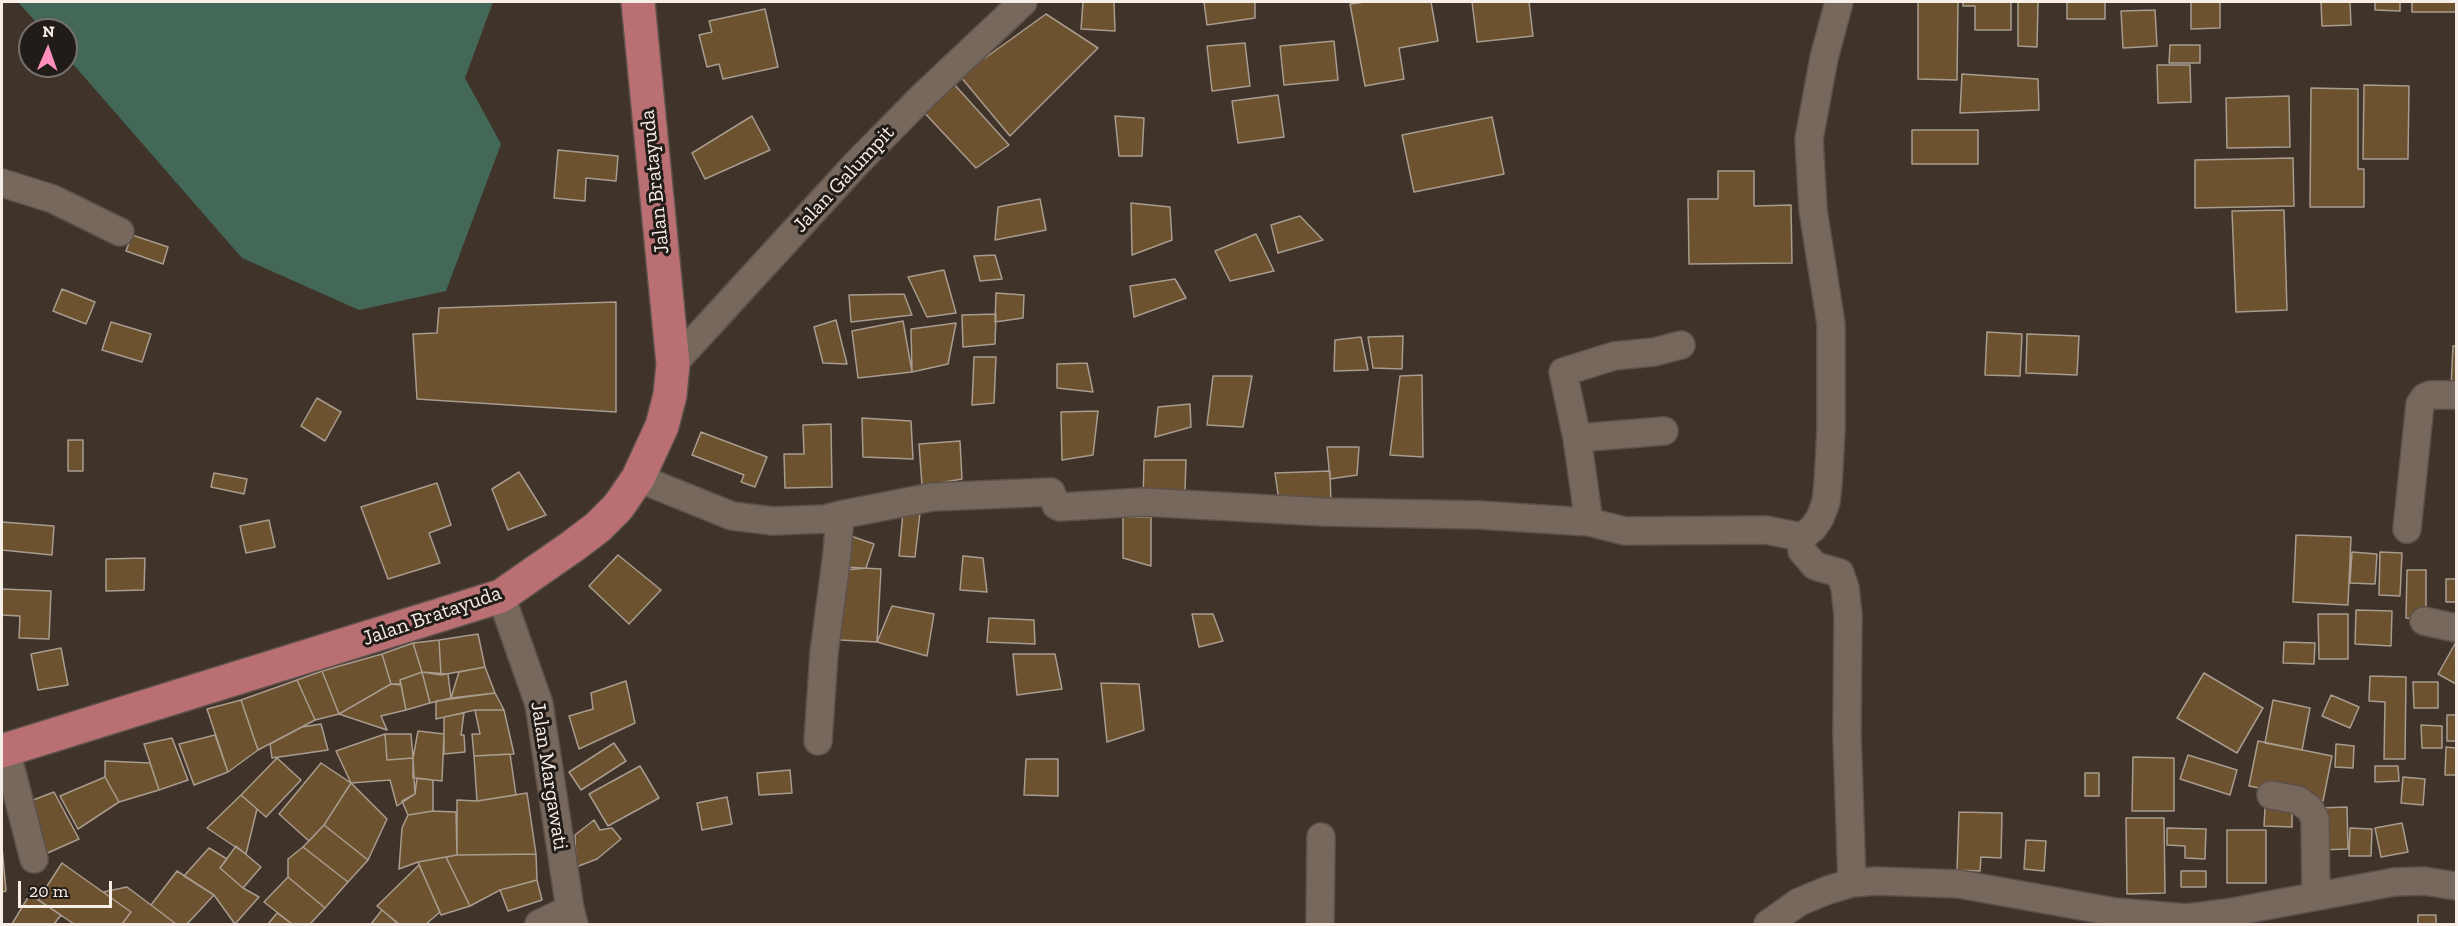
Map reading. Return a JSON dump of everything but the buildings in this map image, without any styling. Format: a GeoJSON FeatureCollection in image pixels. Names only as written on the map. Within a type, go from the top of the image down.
{"type":"FeatureCollection","features":[{"type":"Feature","properties":{"kind":"main road","name":"Jalan Bratayuda"},"geometry":{"type":"LineString","coordinates":[[4,751],[501,596],[598,527],[618,507],[638,478],[662,426],[670,394],[673,364],[638,2]]}},
{"type":"Feature","properties":{"kind":"street","name":"Jalan Galumpit"},"geometry":{"type":"LineString","coordinates":[[673,364],[866,155],[931,88],[1023,2]]}},
{"type":"Feature","properties":{"kind":"street"},"geometry":{"type":"LineString","coordinates":[[1839,2],[1824,58],[1809,139],[1813,210],[1831,324],[1831,430],[1828,484],[1826,502],[1820,518],[1802,537],[1801,547],[1815,566],[1839,572],[1845,588],[1848,615],[1847,735],[1851,883]]}},
{"type":"Feature","properties":{"kind":"street"},"geometry":{"type":"LineString","coordinates":[[2,183],[53,199],[120,232]]}},
{"type":"Feature","properties":{"kind":"street"},"geometry":{"type":"LineString","coordinates":[[1589,522],[1577,438],[1563,372],[1614,356],[1654,352],[1681,345]]}},
{"type":"Feature","properties":{"kind":"street"},"geometry":{"type":"LineString","coordinates":[[2407,529],[2420,404],[2424,397],[2430,395],[2457,395]]}},
{"type":"Feature","properties":{"kind":"street"},"geometry":{"type":"LineString","coordinates":[[1577,438],[1665,431]]}},
{"type":"Feature","properties":{"kind":"street"},"geometry":{"type":"LineString","coordinates":[[638,478],[732,516],[773,521],[825,519],[932,496],[1051,492],[1056,505],[1060,507],[1143,502],[1325,512],[1479,515],[1589,522],[1625,531],[1766,530],[1802,537]]}},
{"type":"Feature","properties":{"kind":"street"},"geometry":{"type":"LineString","coordinates":[[818,741],[824,653],[840,515]]}},
{"type":"Feature","properties":{"kind":"street","name":"Jalan Margawati"},"geometry":{"type":"LineString","coordinates":[[501,596],[539,704],[572,917]]}},
{"type":"Feature","properties":{"kind":"street"},"geometry":{"type":"LineString","coordinates":[[2424,621],[2457,627]]}},
{"type":"Feature","properties":{"kind":"street"},"geometry":{"type":"LineString","coordinates":[[4,751],[34,859]]}},
{"type":"Feature","properties":{"kind":"street"},"geometry":{"type":"LineString","coordinates":[[2271,795],[2298,800],[2310,809],[2315,819],[2316,897]]}},
{"type":"Feature","properties":{"kind":"street"},"geometry":{"type":"LineString","coordinates":[[1320,924],[1321,837]]}},
{"type":"Feature","properties":{"kind":"street"},"geometry":{"type":"LineString","coordinates":[[1767,924],[1800,902],[1851,883],[1876,881],[1959,884],[2139,920],[2187,918],[2227,913],[2394,882],[2424,881],[2457,886]]}},
{"type":"Feature","properties":{"kind":"street"},"geometry":{"type":"LineString","coordinates":[[539,924],[572,917]]}},
{"type":"Feature","properties":{"kind":"green space"},"geometry":{"type":"Polygon","coordinates":[[[18,2],[493,2],[465,78],[501,144],[446,291],[359,310],[242,258],[78,70],[78,18],[32,18],[18,2]]]}}]}
